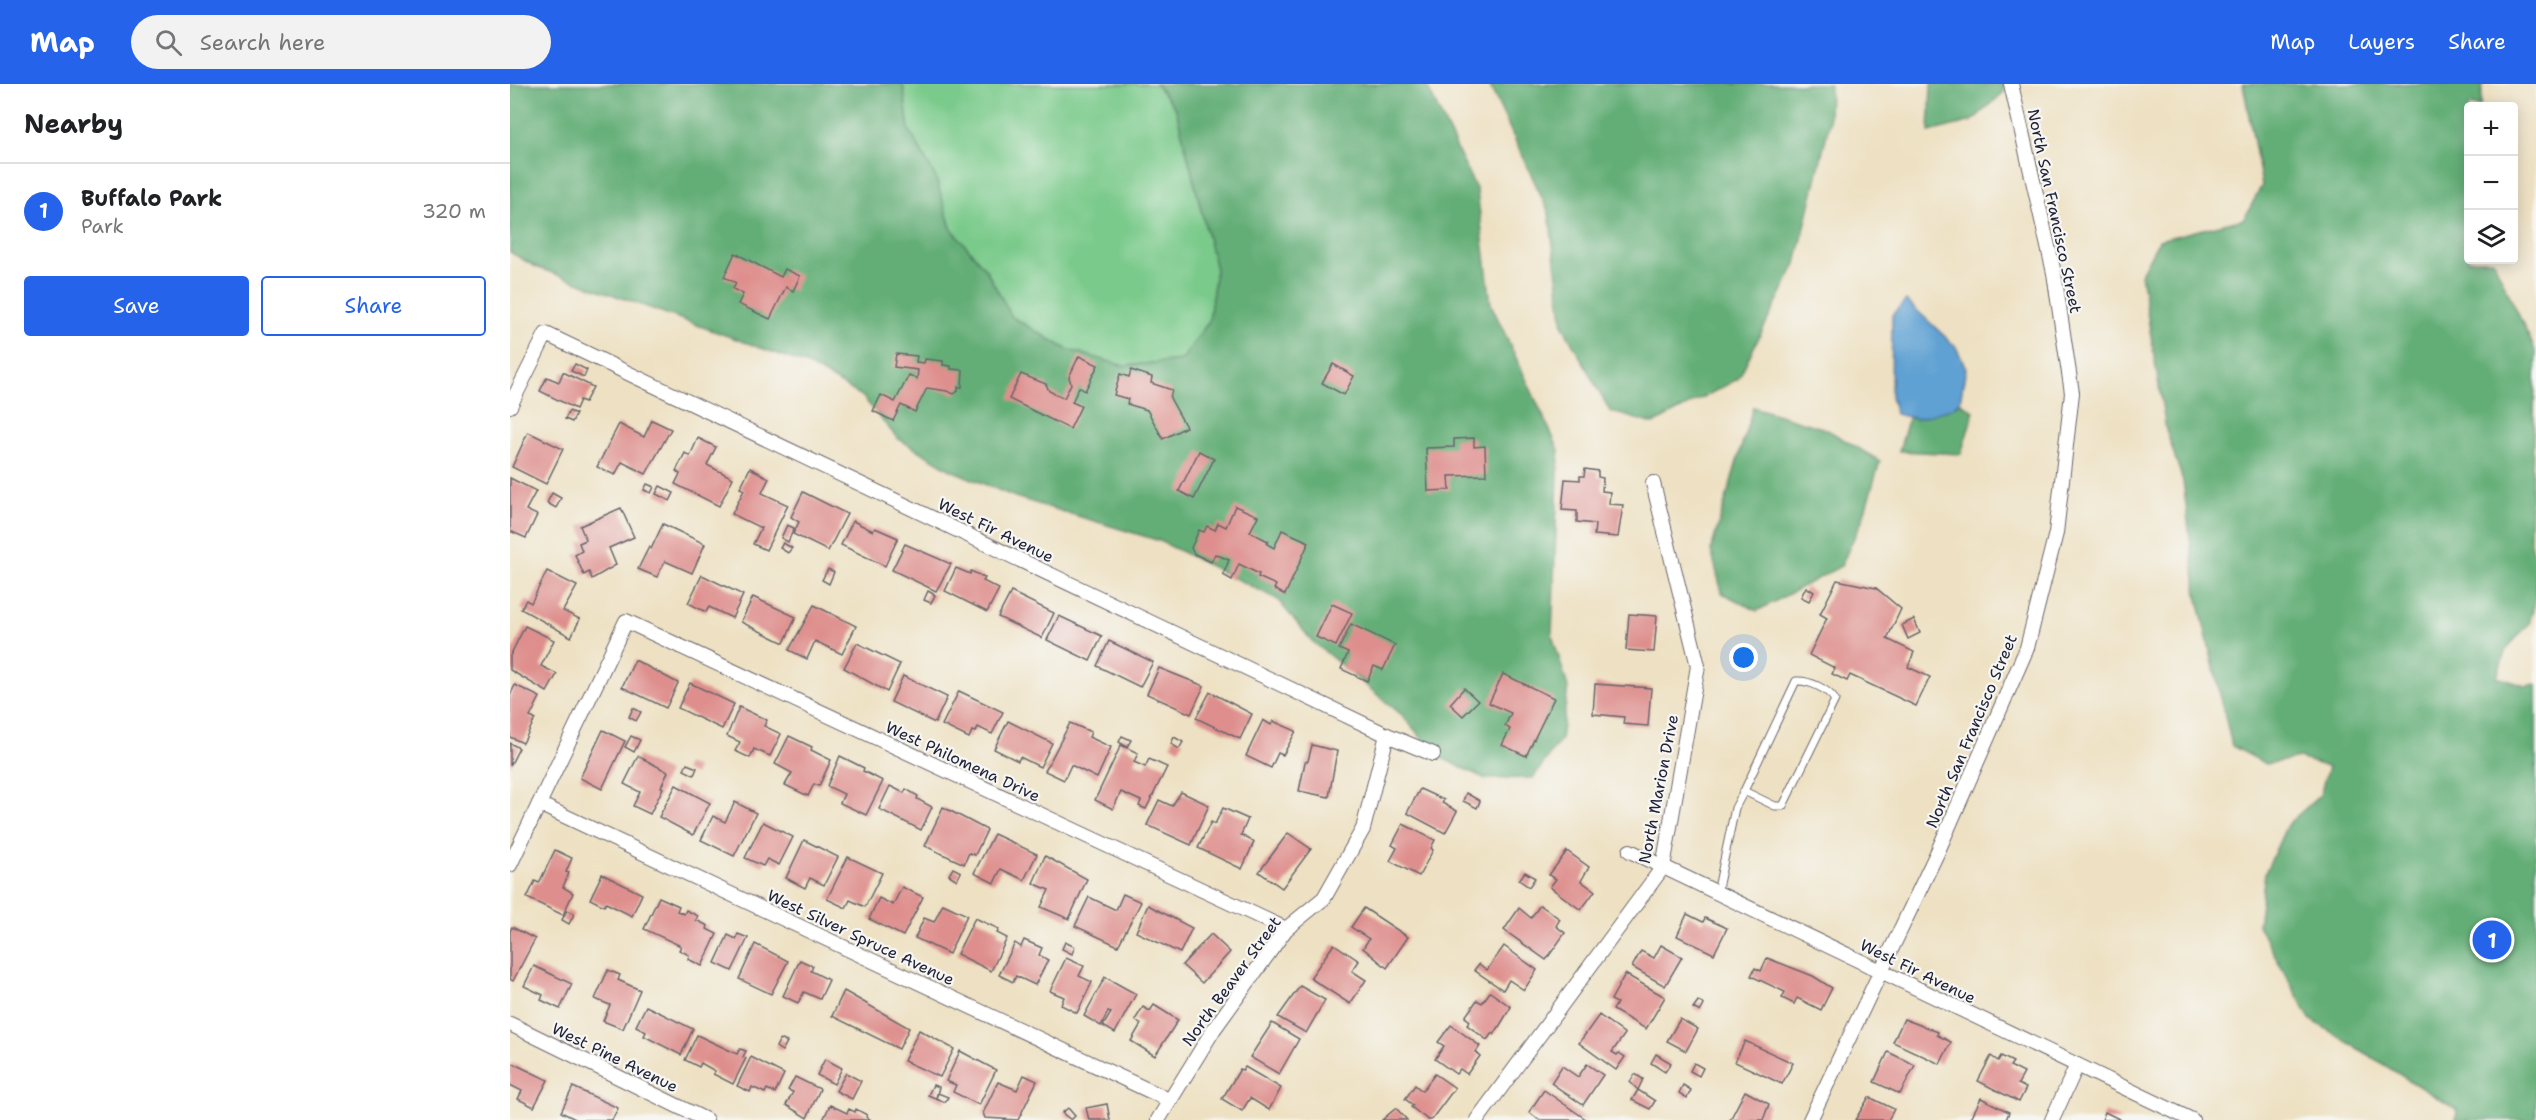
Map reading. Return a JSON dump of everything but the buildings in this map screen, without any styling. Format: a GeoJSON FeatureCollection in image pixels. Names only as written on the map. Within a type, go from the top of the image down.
{"type":"FeatureCollection","features":[{"type":"Feature","properties":{"kind":"street","name":"North San Francisco Street"},"geometry":{"type":"LineString","coordinates":[[1810,1120],[1938,851],[2027,648],[2056,533],[2072,393],[2054,273],[2011,84]]}},
{"type":"Feature","properties":{"kind":"street","name":"West Fir Avenue"},"geometry":{"type":"LineString","coordinates":[[510,406],[546,334],[1387,735],[1433,754]]}},
{"type":"Feature","properties":{"kind":"street","name":"North Marion Drive"},"geometry":{"type":"LineString","coordinates":[[1478,1120],[1663,867],[1698,666],[1653,483]]}},
{"type":"Feature","properties":{"kind":"street","name":"West Philomena Drive"},"geometry":{"type":"LineString","coordinates":[[538,804],[626,621],[1286,930]]}},
{"type":"Feature","properties":{"kind":"street","name":"North Beaver Street"},"geometry":{"type":"LineString","coordinates":[[1158,1120],[1214,1029],[1286,930],[1324,898],[1363,829],[1387,735]]}},
{"type":"Feature","properties":{"kind":"street"},"geometry":{"type":"LineString","coordinates":[[510,865],[538,804]]}},
{"type":"Feature","properties":{"kind":"street","name":"West Silver Spruce Avenue"},"geometry":{"type":"LineString","coordinates":[[538,804],[1169,1100]]}},
{"type":"Feature","properties":{"kind":"street","name":"West Fir Avenue"},"geometry":{"type":"LineString","coordinates":[[1630,851],[2192,1120]]}},
{"type":"Feature","properties":{"kind":"street","name":"West Pine Avenue"},"geometry":{"type":"LineString","coordinates":[[510,1024],[706,1120]]}},
{"type":"Feature","properties":{"kind":"street"},"geometry":{"type":"LineString","coordinates":[[2052,1120],[2077,1065]]}},
{"type":"Feature","properties":{"kind":"street"},"geometry":{"type":"LineString","coordinates":[[672,1120],[678,1107]]}},
{"type":"Feature","properties":{"kind":"lane"},"geometry":{"type":"LineString","coordinates":[[1717,893],[1735,808],[1796,681],[1805,680],[1831,694],[1835,700],[1783,806],[1775,806],[1744,791]]}},
{"type":"Feature","properties":{"kind":"green space"},"geometry":{"type":"Polygon","coordinates":[[[510,84],[903,84],[909,130],[935,176],[951,228],[986,270],[1012,317],[1066,349],[1124,366],[1182,360],[1209,321],[1216,269],[1176,109],[1156,84],[1426,84],[1477,191],[1491,304],[1559,450],[1552,635],[1568,687],[1561,739],[1533,778],[1486,779],[1437,756],[1402,715],[1312,641],[1277,599],[1160,541],[1015,497],[951,470],[897,438],[862,396],[808,365],[536,267],[510,252],[510,84]]]}},
{"type":"Feature","properties":{"kind":"green space"},"geometry":{"type":"Polygon","coordinates":[[[903,84],[1156,84],[1176,109],[1216,269],[1209,321],[1182,360],[1124,366],[1066,349],[1012,317],[986,270],[951,228],[935,176],[909,130],[903,84]]]}},
{"type":"Feature","properties":{"kind":"green space"},"geometry":{"type":"Polygon","coordinates":[[[1489,84],[1830,84],[1829,125],[1796,264],[1738,379],[1653,424],[1610,411],[1563,326],[1549,213],[1489,84]]]}},
{"type":"Feature","properties":{"kind":"green space"},"geometry":{"type":"Polygon","coordinates":[[[1931,84],[2005,84],[2004,92],[1972,121],[1929,132],[1931,84]]]}},
{"type":"Feature","properties":{"kind":"green space"},"geometry":{"type":"Polygon","coordinates":[[[2243,84],[2483,84],[2481,102],[2464,102],[2464,264],[2495,264],[2536,352],[2530,539],[2536,562],[2536,599],[2529,624],[2506,649],[2497,677],[2526,686],[2536,684],[2536,1120],[2456,1120],[2457,1110],[2310,1019],[2258,925],[2265,873],[2287,825],[2320,795],[2328,767],[2299,758],[2266,764],[2232,746],[2197,595],[2183,481],[2166,430],[2141,274],[2159,240],[2244,219],[2262,185],[2243,84]]]}},
{"type":"Feature","properties":{"kind":"green space"},"geometry":{"type":"Polygon","coordinates":[[[1920,379],[1974,411],[1961,454],[1899,451],[1920,379]]]}},
{"type":"Feature","properties":{"kind":"green space"},"geometry":{"type":"Polygon","coordinates":[[[1753,407],[1826,429],[1880,461],[1863,518],[1841,566],[1757,611],[1722,593],[1711,550],[1753,407]]]}},
{"type":"Feature","properties":{"kind":"water"},"geometry":{"type":"Polygon","coordinates":[[[1906,300],[1956,347],[1966,368],[1960,401],[1952,408],[1916,419],[1896,414],[1891,397],[1892,315],[1906,300]]]}},
{"type":"Feature","properties":{"kind":"place","name":"Buffalo Park"},"geometry":{"type":"Point","coordinates":[2492,940]}}]}
